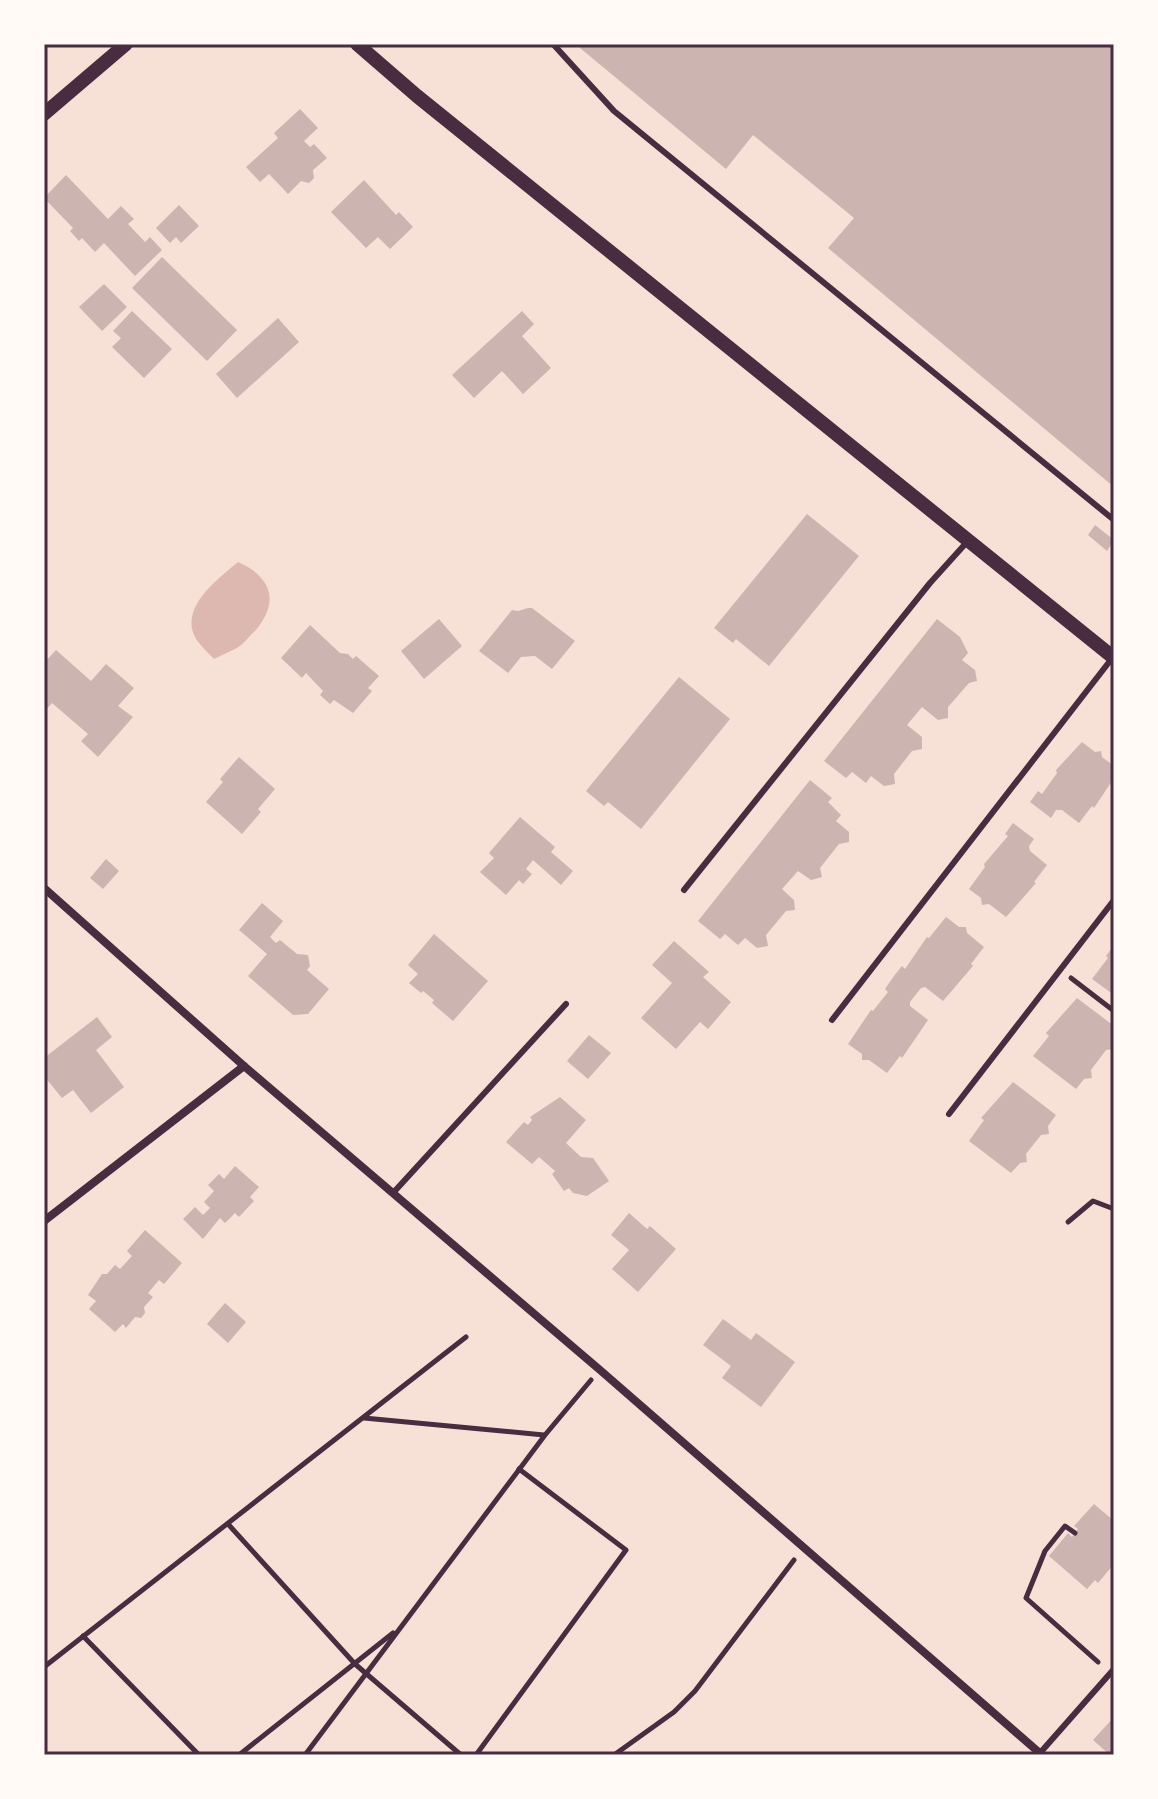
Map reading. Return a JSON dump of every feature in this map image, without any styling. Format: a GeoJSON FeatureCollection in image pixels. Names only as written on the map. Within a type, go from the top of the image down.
{"type":"FeatureCollection","features":[{"type":"Feature","properties":{"kind":"street"},"geometry":{"type":"LineString","coordinates":[[44,114],[126,44]]}},
{"type":"Feature","properties":{"kind":"street"},"geometry":{"type":"LineString","coordinates":[[357,44],[417,96],[1114,658]]}},
{"type":"Feature","properties":{"kind":"street"},"geometry":{"type":"LineString","coordinates":[[44,888],[244,1066],[1041,1754]]}},
{"type":"Feature","properties":{"kind":"street"},"geometry":{"type":"LineString","coordinates":[[44,1221],[244,1066]]}},
{"type":"Feature","properties":{"kind":"lane"},"geometry":{"type":"LineString","coordinates":[[553,44],[614,111],[1114,520]]}},
{"type":"Feature","properties":{"kind":"lane"},"geometry":{"type":"LineString","coordinates":[[684,890],[930,583],[968,541]]}},
{"type":"Feature","properties":{"kind":"lane"},"geometry":{"type":"LineString","coordinates":[[832,1020],[1114,658]]}},
{"type":"Feature","properties":{"kind":"lane"},"geometry":{"type":"LineString","coordinates":[[949,1114],[1114,900]]}},
{"type":"Feature","properties":{"kind":"lane"},"geometry":{"type":"LineString","coordinates":[[393,1193],[566,1004]]}},
{"type":"Feature","properties":{"kind":"lane"},"geometry":{"type":"LineString","coordinates":[[1041,1754],[1112,1671]]}},
{"type":"Feature","properties":{"kind":"path"},"geometry":{"type":"LineString","coordinates":[[1060,970],[1114,1011]]}},
{"type":"Feature","properties":{"kind":"path"},"geometry":{"type":"LineString","coordinates":[[1068,1222],[1093,1201],[1114,1209]]}},
{"type":"Feature","properties":{"kind":"path"},"geometry":{"type":"LineString","coordinates":[[44,1667],[466,1337]]}},
{"type":"Feature","properties":{"kind":"path"},"geometry":{"type":"LineString","coordinates":[[305,1755],[572,1399]]}},
{"type":"Feature","properties":{"kind":"path"},"geometry":{"type":"LineString","coordinates":[[364,1418],[545,1435]]}},
{"type":"Feature","properties":{"kind":"path"},"geometry":{"type":"LineString","coordinates":[[476,1755],[626,1550],[519,1469]]}},
{"type":"Feature","properties":{"kind":"path"},"geometry":{"type":"LineString","coordinates":[[228,1524],[355,1664],[461,1755]]}},
{"type":"Feature","properties":{"kind":"path"},"geometry":{"type":"LineString","coordinates":[[1075,1533],[1065,1526],[1045,1551],[1026,1598],[1112,1671]]}},
{"type":"Feature","properties":{"kind":"path"},"geometry":{"type":"LineString","coordinates":[[614,1755],[674,1712],[695,1691],[803,1548]]}},
{"type":"Feature","properties":{"kind":"path"},"geometry":{"type":"LineString","coordinates":[[239,1755],[400,1628]]}},
{"type":"Feature","properties":{"kind":"path"},"geometry":{"type":"LineString","coordinates":[[83,1636],[199,1755]]}},
{"type":"Feature","properties":{"kind":"shaded area"},"geometry":{"type":"Polygon","coordinates":[[[238,562],[259,575],[265,583],[270,600],[268,610],[255,631],[242,644],[214,659],[196,639],[192,616],[203,595],[238,562]]]}},
{"type":"Feature","properties":{"kind":"building"},"geometry":{"type":"Polygon","coordinates":[[[583,44],[1114,44],[1114,487],[828,248],[854,218],[753,135],[726,169],[580,48],[583,44]]]}},
{"type":"Feature","properties":{"kind":"building"},"geometry":{"type":"Polygon","coordinates":[[[300,109],[318,128],[304,141],[310,147],[314,144],[327,158],[313,170],[314,178],[309,183],[301,181],[288,194],[269,174],[260,182],[246,167],[278,138],[274,133],[300,109]]]}},
{"type":"Feature","properties":{"kind":"building"},"geometry":{"type":"Polygon","coordinates":[[[66,175],[108,219],[121,206],[134,219],[128,224],[145,242],[150,237],[162,250],[135,276],[104,243],[95,252],[82,238],[79,241],[70,231],[73,228],[44,198],[66,175]]]}},
{"type":"Feature","properties":{"kind":"building"},"geometry":{"type":"Polygon","coordinates":[[[364,180],[396,215],[399,212],[413,227],[390,249],[378,237],[366,248],[331,212],[364,180]]]}},
{"type":"Feature","properties":{"kind":"building"},"geometry":{"type":"Polygon","coordinates":[[[179,205],[199,226],[181,243],[176,237],[170,243],[156,228],[179,205]]]}},
{"type":"Feature","properties":{"kind":"building"},"geometry":{"type":"Polygon","coordinates":[[[162,257],[237,330],[207,361],[132,288],[162,257]]]}},
{"type":"Feature","properties":{"kind":"building"},"geometry":{"type":"Polygon","coordinates":[[[104,284],[127,307],[102,331],[79,307],[104,284]]]}},
{"type":"Feature","properties":{"kind":"building"},"geometry":{"type":"Polygon","coordinates":[[[132,311],[172,349],[144,378],[112,347],[121,338],[113,331],[132,311]]]}},
{"type":"Feature","properties":{"kind":"building"},"geometry":{"type":"Polygon","coordinates":[[[522,311],[534,324],[522,336],[551,368],[523,394],[502,371],[474,398],[452,375],[522,311]]]}},
{"type":"Feature","properties":{"kind":"building"},"geometry":{"type":"Polygon","coordinates":[[[278,318],[299,342],[237,398],[216,374],[278,318]]]}},
{"type":"Feature","properties":{"kind":"building"},"geometry":{"type":"Polygon","coordinates":[[[807,514],[859,556],[769,666],[736,639],[733,643],[714,628],[807,514]]]}},
{"type":"Feature","properties":{"kind":"building"},"geometry":{"type":"Polygon","coordinates":[[[1095,525],[1114,540],[1107,551],[1088,535],[1095,525]]]}},
{"type":"Feature","properties":{"kind":"building"},"geometry":{"type":"Polygon","coordinates":[[[528,608],[575,641],[552,669],[535,656],[521,657],[508,673],[479,651],[512,610],[528,608]]]}},
{"type":"Feature","properties":{"kind":"building"},"geometry":{"type":"Polygon","coordinates":[[[439,619],[462,646],[424,679],[401,651],[439,619]]]}},
{"type":"Feature","properties":{"kind":"building"},"geometry":{"type":"Polygon","coordinates":[[[937,619],[960,637],[968,653],[962,660],[975,670],[977,681],[969,683],[948,707],[948,718],[938,720],[922,707],[907,725],[922,737],[922,749],[912,751],[894,774],[895,784],[884,786],[871,776],[866,783],[852,772],[846,778],[824,761],[937,619]]]}},
{"type":"Feature","properties":{"kind":"building"},"geometry":{"type":"Polygon","coordinates":[[[310,625],[340,653],[348,654],[353,659],[356,656],[379,676],[368,688],[372,691],[353,713],[334,700],[330,704],[320,695],[323,691],[306,673],[302,678],[281,658],[310,625]]]}},
{"type":"Feature","properties":{"kind":"building"},"geometry":{"type":"Polygon","coordinates":[[[56,650],[91,681],[106,664],[134,688],[118,706],[133,717],[98,757],[81,741],[88,734],[52,703],[44,712],[44,663],[56,650]]]}},
{"type":"Feature","properties":{"kind":"building"},"geometry":{"type":"Polygon","coordinates":[[[679,677],[730,719],[641,829],[608,802],[604,806],[586,791],[679,677]]]}},
{"type":"Feature","properties":{"kind":"building"},"geometry":{"type":"Polygon","coordinates":[[[1082,742],[1095,752],[1101,751],[1102,757],[1114,766],[1114,778],[1094,808],[1092,806],[1079,823],[1062,810],[1056,810],[1051,818],[1030,802],[1038,791],[1042,794],[1056,770],[1082,742]]]}},
{"type":"Feature","properties":{"kind":"building"},"geometry":{"type":"Polygon","coordinates":[[[239,757],[275,789],[242,834],[206,802],[239,757]]]}},
{"type":"Feature","properties":{"kind":"building"},"geometry":{"type":"Polygon","coordinates":[[[810,780],[832,798],[828,802],[841,815],[836,821],[849,832],[849,842],[839,844],[820,868],[822,877],[811,880],[798,871],[782,889],[794,900],[795,910],[786,911],[766,935],[768,946],[757,948],[745,938],[738,945],[725,934],[720,939],[698,921],[810,780]]]}},
{"type":"Feature","properties":{"kind":"building"},"geometry":{"type":"Polygon","coordinates":[[[520,817],[555,847],[551,852],[573,871],[561,885],[533,860],[526,869],[532,874],[523,884],[519,880],[506,895],[480,872],[494,858],[489,853],[520,817]]]}},
{"type":"Feature","properties":{"kind":"building"},"geometry":{"type":"Polygon","coordinates":[[[1013,823],[1034,839],[1029,846],[1030,851],[1047,865],[1036,883],[1006,917],[989,904],[982,905],[981,898],[969,889],[985,867],[984,864],[1008,836],[1005,834],[1013,823]]]}},
{"type":"Feature","properties":{"kind":"building"},"geometry":{"type":"Polygon","coordinates":[[[106,859],[119,871],[103,889],[90,878],[106,859]]]}},
{"type":"Feature","properties":{"kind":"building"},"geometry":{"type":"Polygon","coordinates":[[[262,903],[283,921],[270,937],[276,943],[280,940],[297,954],[308,955],[310,966],[307,970],[329,989],[308,1014],[293,1015],[248,976],[267,954],[239,930],[262,903]]]}},
{"type":"Feature","properties":{"kind":"building"},"geometry":{"type":"Polygon","coordinates":[[[946,917],[959,927],[966,927],[967,933],[984,947],[971,964],[973,966],[943,1001],[925,987],[910,1002],[910,1006],[928,1020],[902,1058],[900,1056],[887,1073],[869,1060],[862,1060],[862,1054],[848,1044],[871,1010],[888,992],[885,989],[894,976],[902,966],[905,969],[927,937],[946,917]]]}},
{"type":"Feature","properties":{"kind":"building"},"geometry":{"type":"Polygon","coordinates":[[[434,934],[488,981],[453,1021],[432,1003],[434,1000],[409,983],[418,974],[408,965],[434,934]]]}},
{"type":"Feature","properties":{"kind":"building"},"geometry":{"type":"Polygon","coordinates":[[[674,941],[709,972],[703,977],[731,1002],[708,1029],[700,1022],[676,1049],[641,1018],[672,983],[652,965],[674,941]]]}},
{"type":"Feature","properties":{"kind":"building"},"geometry":{"type":"Polygon","coordinates":[[[1114,945],[1114,995],[1092,979],[1114,945]]]}},
{"type":"Feature","properties":{"kind":"building"},"geometry":{"type":"Polygon","coordinates":[[[1077,998],[1114,1026],[1114,1040],[1113,1049],[1106,1050],[1091,1070],[1092,1078],[1084,1079],[1076,1089],[1033,1056],[1049,1036],[1046,1033],[1077,998]]]}},
{"type":"Feature","properties":{"kind":"building"},"geometry":{"type":"Polygon","coordinates":[[[97,1017],[112,1037],[96,1050],[124,1087],[91,1113],[73,1090],[62,1098],[44,1076],[44,1058],[97,1017]]]}},
{"type":"Feature","properties":{"kind":"building"},"geometry":{"type":"Polygon","coordinates":[[[589,1035],[611,1053],[588,1079],[567,1061],[589,1035]]]}},
{"type":"Feature","properties":{"kind":"building"},"geometry":{"type":"Polygon","coordinates":[[[1013,1082],[1056,1115],[1048,1126],[1049,1134],[1041,1135],[1026,1154],[1027,1162],[1020,1163],[1011,1173],[969,1141],[984,1120],[981,1118],[1013,1082]]]}},
{"type":"Feature","properties":{"kind":"building"},"geometry":{"type":"Polygon","coordinates":[[[560,1097],[586,1120],[566,1143],[581,1157],[593,1158],[609,1181],[587,1196],[573,1193],[569,1188],[564,1191],[552,1174],[555,1171],[539,1157],[532,1164],[506,1142],[524,1122],[528,1125],[532,1120],[530,1117],[560,1097]]]}},
{"type":"Feature","properties":{"kind":"building"},"geometry":{"type":"Polygon","coordinates":[[[235,1166],[259,1187],[250,1197],[254,1201],[239,1217],[235,1213],[225,1223],[220,1218],[203,1239],[183,1219],[195,1207],[203,1215],[210,1208],[204,1202],[214,1191],[208,1185],[219,1174],[224,1179],[235,1166]]]}},
{"type":"Feature","properties":{"kind":"building"},"geometry":{"type":"Polygon","coordinates":[[[629,1213],[647,1229],[650,1226],[676,1249],[638,1292],[612,1269],[629,1250],[611,1235],[629,1213]]]}},
{"type":"Feature","properties":{"kind":"building"},"geometry":{"type":"Polygon","coordinates":[[[145,1230],[182,1263],[164,1284],[159,1280],[148,1293],[153,1297],[144,1307],[145,1313],[141,1318],[135,1317],[126,1328],[123,1324],[115,1332],[89,1309],[96,1301],[88,1295],[102,1274],[107,1274],[115,1265],[120,1269],[132,1256],[127,1251],[145,1230]]]}},
{"type":"Feature","properties":{"kind":"building"},"geometry":{"type":"Polygon","coordinates":[[[225,1303],[246,1322],[228,1343],[207,1324],[225,1303]]]}},
{"type":"Feature","properties":{"kind":"building"},"geometry":{"type":"Polygon","coordinates":[[[723,1319],[751,1340],[756,1333],[795,1362],[761,1407],[722,1378],[731,1366],[703,1345],[723,1319]]]}},
{"type":"Feature","properties":{"kind":"building"},"geometry":{"type":"Polygon","coordinates":[[[1094,1504],[1114,1521],[1114,1564],[1098,1583],[1095,1580],[1087,1589],[1049,1556],[1068,1533],[1072,1537],[1078,1529],[1074,1526],[1094,1504]]]}},
{"type":"Feature","properties":{"kind":"building"},"geometry":{"type":"Polygon","coordinates":[[[1114,1717],[1114,1755],[1110,1755],[1093,1740],[1114,1717]]]}}]}
